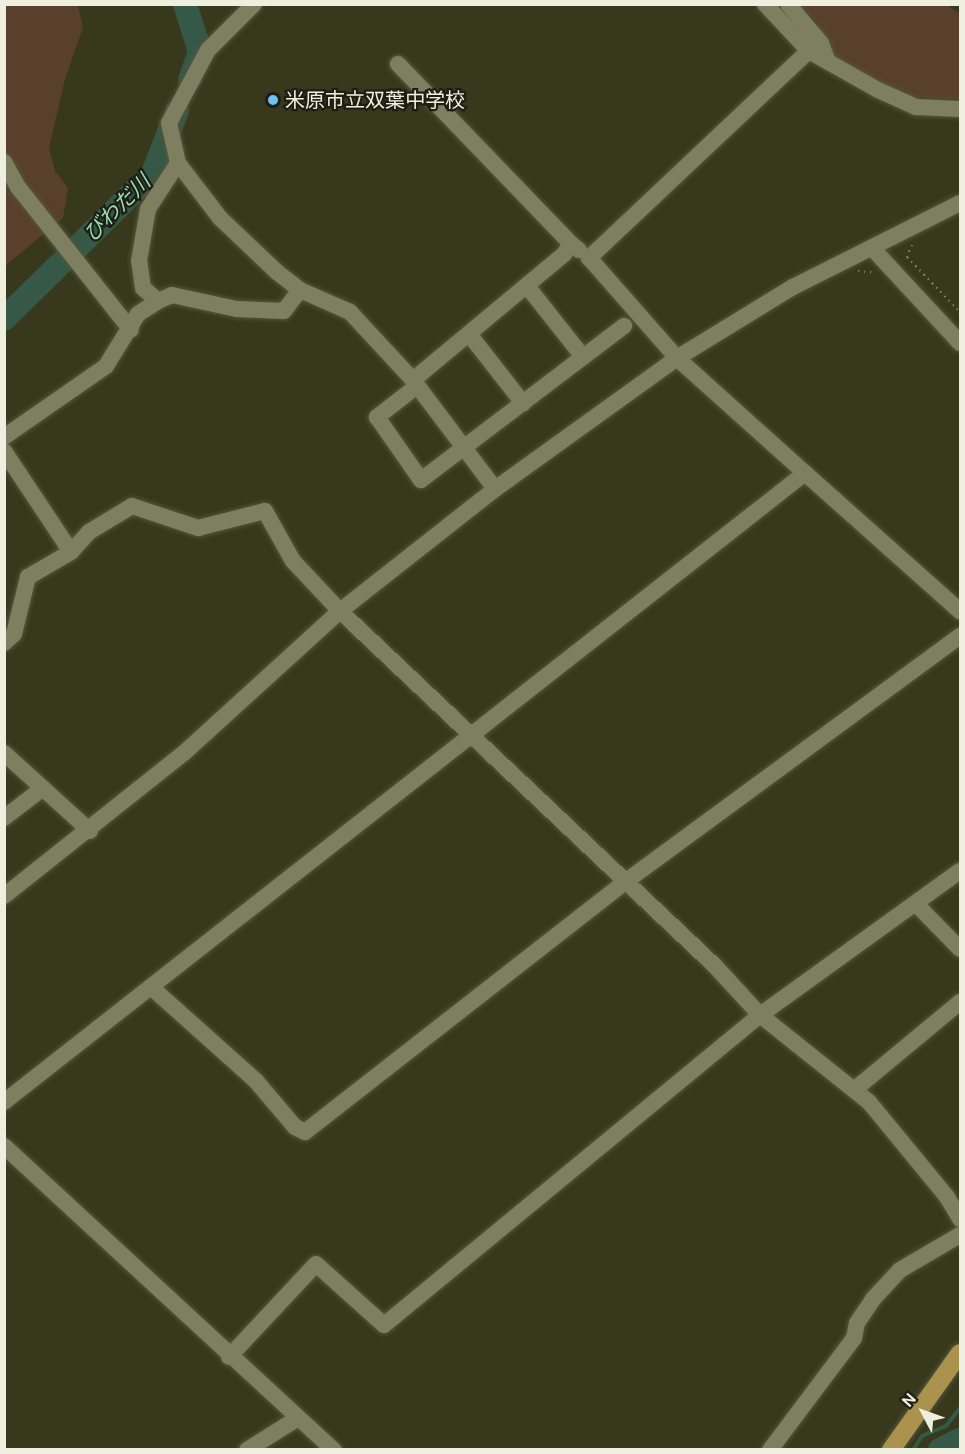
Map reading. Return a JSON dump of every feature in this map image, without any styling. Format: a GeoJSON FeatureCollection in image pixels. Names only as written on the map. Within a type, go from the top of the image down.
{"type":"FeatureCollection","features":[{"type":"Feature","properties":{"kind":"main road"},"geometry":{"type":"LineString","coordinates":[[891,1449],[960,1353]]}},
{"type":"Feature","properties":{"kind":"street"},"geometry":{"type":"LineString","coordinates":[[254,4],[208,50],[169,123],[178,163],[220,218],[300,290],[350,312],[415,383],[495,489]]}},
{"type":"Feature","properties":{"kind":"street"},"geometry":{"type":"LineString","coordinates":[[765,4],[808,51],[828,62],[916,107],[960,109]]}},
{"type":"Feature","properties":{"kind":"street"},"geometry":{"type":"LineString","coordinates":[[788,4],[821,43],[828,62]]}},
{"type":"Feature","properties":{"kind":"street"},"geometry":{"type":"LineString","coordinates":[[589,258],[808,51]]}},
{"type":"Feature","properties":{"kind":"street"},"geometry":{"type":"LineString","coordinates":[[398,64],[571,244],[589,258],[677,358],[960,611]]}},
{"type":"Feature","properties":{"kind":"street"},"geometry":{"type":"LineString","coordinates":[[4,162],[18,187],[131,330]]}},
{"type":"Feature","properties":{"kind":"street"},"geometry":{"type":"LineString","coordinates":[[158,301],[143,288],[139,261],[148,209],[178,163]]}},
{"type":"Feature","properties":{"kind":"street"},"geometry":{"type":"LineString","coordinates":[[4,897],[90,831],[185,752],[340,611],[495,489],[677,358],[793,287],[873,249],[960,203]]}},
{"type":"Feature","properties":{"kind":"street"},"geometry":{"type":"LineString","coordinates":[[571,244],[564,254],[469,333],[377,417],[422,480],[624,326]]}},
{"type":"Feature","properties":{"kind":"street"},"geometry":{"type":"LineString","coordinates":[[873,249],[960,343]]}},
{"type":"Feature","properties":{"kind":"street"},"geometry":{"type":"LineString","coordinates":[[527,286],[583,357]]}},
{"type":"Feature","properties":{"kind":"street"},"geometry":{"type":"LineString","coordinates":[[4,436],[106,366],[131,330],[138,314],[158,301],[172,295],[237,309],[284,311],[300,290]]}},
{"type":"Feature","properties":{"kind":"street"},"geometry":{"type":"LineString","coordinates":[[469,333],[524,403]]}},
{"type":"Feature","properties":{"kind":"street"},"geometry":{"type":"LineString","coordinates":[[4,451],[71,552]]}},
{"type":"Feature","properties":{"kind":"street"},"geometry":{"type":"LineString","coordinates":[[4,1102],[805,473]]}},
{"type":"Feature","properties":{"kind":"street"},"geometry":{"type":"LineString","coordinates":[[8,634],[28,578],[71,552],[89,532],[132,506],[198,528],[265,511],[293,561],[340,611],[472,734],[760,1015],[854,1090],[900,1138],[948,1197],[960,1219]]}},
{"type":"Feature","properties":{"kind":"street"},"geometry":{"type":"LineString","coordinates":[[151,987],[256,1081],[295,1127],[304,1132],[625,882],[960,636]]}},
{"type":"Feature","properties":{"kind":"street"},"geometry":{"type":"LineString","coordinates":[[4,753],[90,831]]}},
{"type":"Feature","properties":{"kind":"street"},"geometry":{"type":"LineString","coordinates":[[4,818],[43,788]]}},
{"type":"Feature","properties":{"kind":"street"},"geometry":{"type":"LineString","coordinates":[[229,1357],[316,1264],[384,1325],[760,1015],[960,871]]}},
{"type":"Feature","properties":{"kind":"street"},"geometry":{"type":"LineString","coordinates":[[916,904],[960,949]]}},
{"type":"Feature","properties":{"kind":"street"},"geometry":{"type":"LineString","coordinates":[[854,1090],[960,1002]]}},
{"type":"Feature","properties":{"kind":"street"},"geometry":{"type":"LineString","coordinates":[[4,1146],[229,1357],[333,1449]]}},
{"type":"Feature","properties":{"kind":"street"},"geometry":{"type":"LineString","coordinates":[[770,1449],[855,1338],[857,1323],[873,1299],[900,1270],[960,1235]]}},
{"type":"Feature","properties":{"kind":"street"},"geometry":{"type":"LineString","coordinates":[[247,1449],[298,1418]]}},
{"type":"Feature","properties":{"kind":"path"},"geometry":{"type":"LineString","coordinates":[[912,245],[907,257],[960,312]]}},
{"type":"Feature","properties":{"kind":"path"},"geometry":{"type":"LineString","coordinates":[[850,270],[885,274]]}},
{"type":"Feature","properties":{"kind":"shaded area"},"geometry":{"type":"Polygon","coordinates":[[[5,5],[78,5],[83,28],[65,79],[49,148],[55,171],[68,188],[63,218],[5,266],[5,5]]]}},
{"type":"Feature","properties":{"kind":"shaded area"},"geometry":{"type":"Polygon","coordinates":[[[799,5],[947,5],[960,14],[960,99],[903,97],[838,64],[817,23],[799,5]]]}},
{"type":"Feature","properties":{"kind":"waterway","name":"びわだ川"},"geometry":{"type":"LineString","coordinates":[[185,4],[200,52],[190,79]]}},
{"type":"Feature","properties":{"kind":"waterway","name":"びわだ川"},"geometry":{"type":"LineString","coordinates":[[4,319],[153,173],[177,111]]}},
{"type":"Feature","properties":{"kind":"waterway"},"geometry":{"type":"LineString","coordinates":[[913,1450],[922,1436],[946,1426],[960,1408]]}},
{"type":"Feature","properties":{"kind":"waterway"},"geometry":{"type":"LineString","coordinates":[[940,1450],[960,1440]]}},
{"type":"Feature","properties":{"kind":"place","name":"米原市立双葉中学校"},"geometry":{"type":"Point","coordinates":[273,100]}}]}
